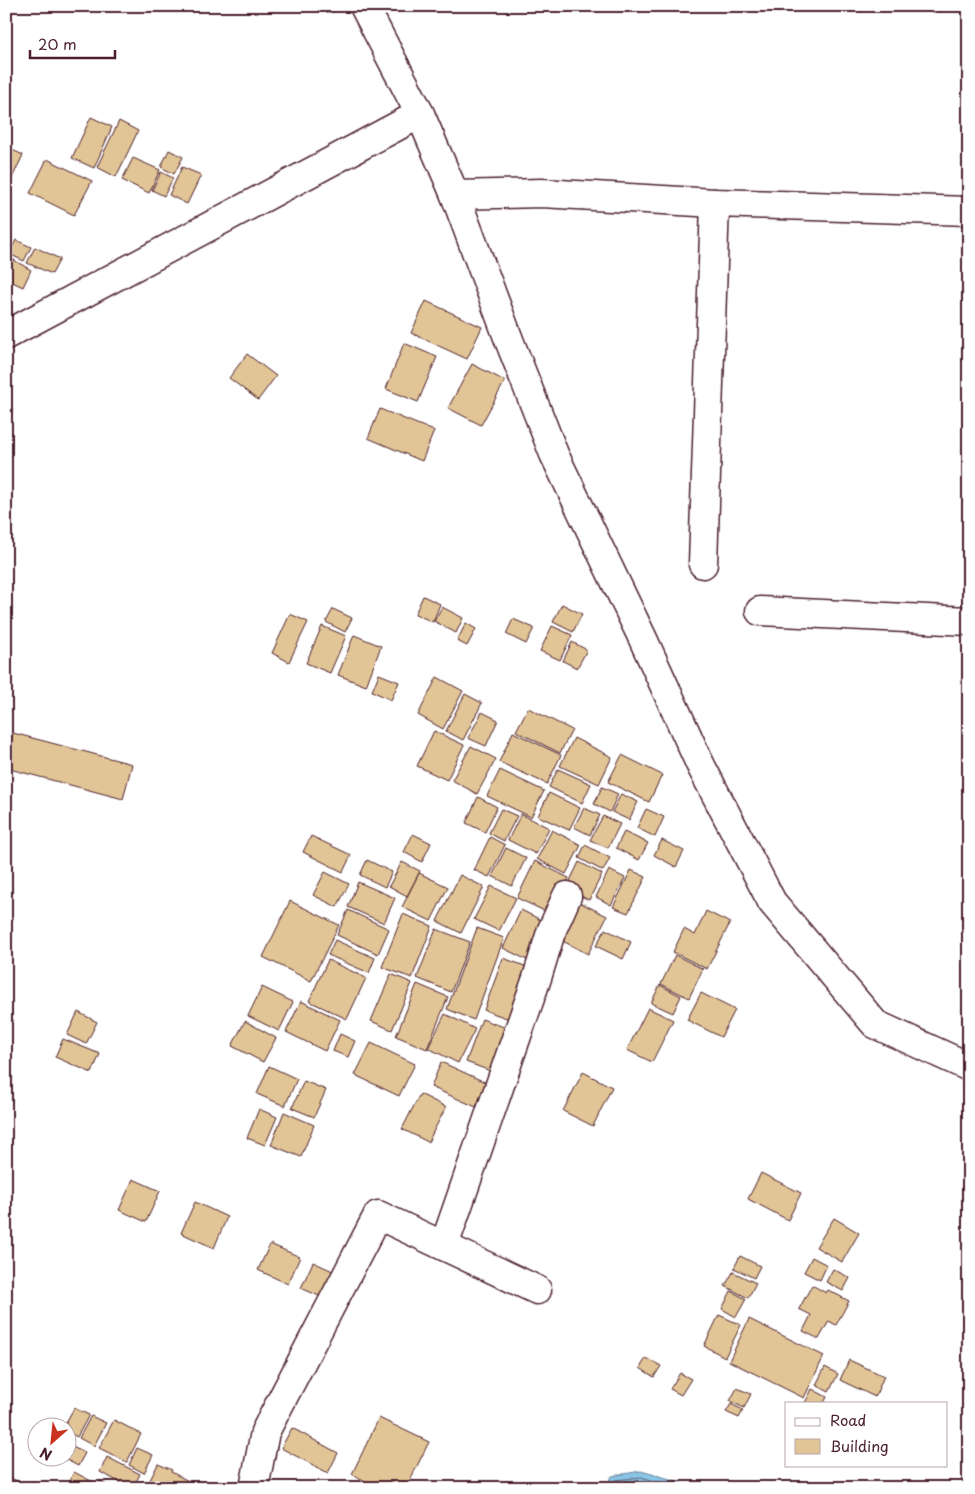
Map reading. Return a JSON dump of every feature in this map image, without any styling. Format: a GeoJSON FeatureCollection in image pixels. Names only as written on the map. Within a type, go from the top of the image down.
{"type":"FeatureCollection","features":[{"type":"Feature","properties":{"kind":"street"},"geometry":{"type":"LineString","coordinates":[[364,6],[420,114],[455,195],[554,454],[643,638],[701,766],[772,902],[875,1024],[969,1067]]}},
{"type":"Feature","properties":{"kind":"street"},"geometry":{"type":"LineString","coordinates":[[6,335],[420,114]]}},
{"type":"Feature","properties":{"kind":"street"},"geometry":{"type":"LineString","coordinates":[[455,195],[542,193],[715,203],[969,211]]}},
{"type":"Feature","properties":{"kind":"street"},"geometry":{"type":"LineString","coordinates":[[703,564],[715,203]]}},
{"type":"Feature","properties":{"kind":"street"},"geometry":{"type":"LineString","coordinates":[[760,611],[969,621]]}},
{"type":"Feature","properties":{"kind":"street"},"geometry":{"type":"LineString","coordinates":[[444,1246],[534,987],[551,932],[567,896]]}},
{"type":"Feature","properties":{"kind":"street"},"geometry":{"type":"LineString","coordinates":[[254,1488],[265,1432],[378,1215],[537,1290]]}},
{"type":"Feature","properties":{"kind":"water"},"geometry":{"type":"Polygon","coordinates":[[[641,1471],[681,1482],[687,1488],[606,1488],[612,1476],[641,1471]]]}},
{"type":"Feature","properties":{"kind":"building"},"geometry":{"type":"Polygon","coordinates":[[[91,117],[112,127],[94,168],[72,158],[91,117]]]}},
{"type":"Feature","properties":{"kind":"building"},"geometry":{"type":"Polygon","coordinates":[[[119,121],[138,131],[116,177],[97,167],[119,121]]]}},
{"type":"Feature","properties":{"kind":"building"},"geometry":{"type":"Polygon","coordinates":[[[6,147],[23,155],[6,191],[6,147]]]}},
{"type":"Feature","properties":{"kind":"building"},"geometry":{"type":"Polygon","coordinates":[[[169,150],[183,157],[174,174],[161,167],[169,150]]]}},
{"type":"Feature","properties":{"kind":"building"},"geometry":{"type":"Polygon","coordinates":[[[133,158],[160,170],[149,193],[122,180],[133,158]]]}},
{"type":"Feature","properties":{"kind":"building"},"geometry":{"type":"Polygon","coordinates":[[[47,159],[92,181],[74,215],[30,193],[47,159]]]}},
{"type":"Feature","properties":{"kind":"building"},"geometry":{"type":"Polygon","coordinates":[[[182,167],[201,175],[187,204],[169,195],[182,167]]]}},
{"type":"Feature","properties":{"kind":"building"},"geometry":{"type":"Polygon","coordinates":[[[161,172],[173,178],[164,196],[152,190],[161,172]]]}},
{"type":"Feature","properties":{"kind":"building"},"geometry":{"type":"Polygon","coordinates":[[[16,240],[31,247],[24,261],[9,254],[16,240]]]}},
{"type":"Feature","properties":{"kind":"building"},"geometry":{"type":"Polygon","coordinates":[[[35,247],[60,259],[52,274],[27,263],[35,247]]]}},
{"type":"Feature","properties":{"kind":"building"},"geometry":{"type":"Polygon","coordinates":[[[12,259],[31,270],[23,287],[6,279],[6,270],[12,259]]]}},
{"type":"Feature","properties":{"kind":"building"},"geometry":{"type":"Polygon","coordinates":[[[426,301],[482,327],[467,359],[411,333],[426,301]]]}},
{"type":"Feature","properties":{"kind":"building"},"geometry":{"type":"Polygon","coordinates":[[[404,343],[437,357],[418,402],[386,389],[404,343]]]}},
{"type":"Feature","properties":{"kind":"building"},"geometry":{"type":"Polygon","coordinates":[[[247,354],[276,376],[258,400],[229,378],[247,354]]]}},
{"type":"Feature","properties":{"kind":"building"},"geometry":{"type":"Polygon","coordinates":[[[472,364],[505,381],[481,425],[448,408],[472,364]]]}},
{"type":"Feature","properties":{"kind":"building"},"geometry":{"type":"Polygon","coordinates":[[[380,409],[434,431],[422,461],[368,438],[380,409]]]}},
{"type":"Feature","properties":{"kind":"building"},"geometry":{"type":"Polygon","coordinates":[[[423,596],[440,604],[433,622],[415,614],[423,596]]]}},
{"type":"Feature","properties":{"kind":"building"},"geometry":{"type":"Polygon","coordinates":[[[562,604],[582,614],[573,632],[553,622],[562,604]]]}},
{"type":"Feature","properties":{"kind":"building"},"geometry":{"type":"Polygon","coordinates":[[[442,607],[463,618],[456,633],[434,621],[442,607]]]}},
{"type":"Feature","properties":{"kind":"building"},"geometry":{"type":"Polygon","coordinates":[[[333,609],[352,618],[345,632],[326,622],[333,609]]]}},
{"type":"Feature","properties":{"kind":"building"},"geometry":{"type":"Polygon","coordinates":[[[290,614],[308,622],[289,662],[272,653],[290,614]]]}},
{"type":"Feature","properties":{"kind":"building"},"geometry":{"type":"Polygon","coordinates":[[[513,619],[534,628],[526,644],[506,634],[513,619]]]}},
{"type":"Feature","properties":{"kind":"building"},"geometry":{"type":"Polygon","coordinates":[[[466,623],[476,629],[467,646],[457,641],[466,623]]]}},
{"type":"Feature","properties":{"kind":"building"},"geometry":{"type":"Polygon","coordinates":[[[322,626],[346,636],[330,673],[306,663],[322,626]]]}},
{"type":"Feature","properties":{"kind":"building"},"geometry":{"type":"Polygon","coordinates":[[[552,626],[572,635],[560,660],[540,651],[552,626]]]}},
{"type":"Feature","properties":{"kind":"building"},"geometry":{"type":"Polygon","coordinates":[[[354,635],[381,646],[366,686],[338,675],[354,635]]]}},
{"type":"Feature","properties":{"kind":"building"},"geometry":{"type":"Polygon","coordinates":[[[572,642],[587,650],[577,668],[563,661],[572,642]]]}},
{"type":"Feature","properties":{"kind":"building"},"geometry":{"type":"Polygon","coordinates":[[[379,674],[399,682],[391,700],[372,691],[379,674]]]}},
{"type":"Feature","properties":{"kind":"building"},"geometry":{"type":"Polygon","coordinates":[[[437,677],[463,691],[443,729],[418,715],[437,677]]]}},
{"type":"Feature","properties":{"kind":"building"},"geometry":{"type":"Polygon","coordinates":[[[465,694],[482,703],[463,740],[446,731],[465,694]]]}},
{"type":"Feature","properties":{"kind":"building"},"geometry":{"type":"Polygon","coordinates":[[[528,708],[572,730],[560,753],[516,731],[528,708]]]}},
{"type":"Feature","properties":{"kind":"building"},"geometry":{"type":"Polygon","coordinates":[[[482,712],[498,720],[486,746],[468,738],[482,712]]]}},
{"type":"Feature","properties":{"kind":"building"},"geometry":{"type":"Polygon","coordinates":[[[434,731],[464,745],[447,780],[417,766],[434,731]]]}},
{"type":"Feature","properties":{"kind":"building"},"geometry":{"type":"Polygon","coordinates":[[[513,732],[561,755],[547,784],[499,762],[513,732]]]}},
{"type":"Feature","properties":{"kind":"building"},"geometry":{"type":"Polygon","coordinates":[[[13,733],[132,764],[123,799],[6,768],[6,760],[13,733]]]}},
{"type":"Feature","properties":{"kind":"building"},"geometry":{"type":"Polygon","coordinates":[[[574,738],[612,757],[599,784],[560,766],[574,738]]]}},
{"type":"Feature","properties":{"kind":"building"},"geometry":{"type":"Polygon","coordinates":[[[471,746],[496,759],[477,794],[452,780],[471,746]]]}},
{"type":"Feature","properties":{"kind":"building"},"geometry":{"type":"Polygon","coordinates":[[[622,755],[662,775],[649,802],[608,782],[622,755]]]}},
{"type":"Feature","properties":{"kind":"building"},"geometry":{"type":"Polygon","coordinates":[[[558,769],[591,784],[582,803],[549,787],[558,769]]]}},
{"type":"Feature","properties":{"kind":"building"},"geometry":{"type":"Polygon","coordinates":[[[500,770],[544,791],[531,817],[487,796],[500,770]]]}},
{"type":"Feature","properties":{"kind":"building"},"geometry":{"type":"Polygon","coordinates":[[[602,787],[618,794],[610,812],[594,804],[602,787]]]}},
{"type":"Feature","properties":{"kind":"building"},"geometry":{"type":"Polygon","coordinates":[[[549,793],[580,808],[569,830],[538,816],[549,793]]]}},
{"type":"Feature","properties":{"kind":"building"},"geometry":{"type":"Polygon","coordinates":[[[621,794],[638,802],[629,820],[612,812],[621,794]]]}},
{"type":"Feature","properties":{"kind":"building"},"geometry":{"type":"Polygon","coordinates":[[[478,797],[497,807],[485,832],[466,823],[478,797]]]}},
{"type":"Feature","properties":{"kind":"building"},"geometry":{"type":"Polygon","coordinates":[[[584,808],[600,815],[590,835],[574,827],[584,808]]]}},
{"type":"Feature","properties":{"kind":"building"},"geometry":{"type":"Polygon","coordinates":[[[501,809],[517,816],[504,841],[489,833],[501,809]]]}},
{"type":"Feature","properties":{"kind":"building"},"geometry":{"type":"Polygon","coordinates":[[[646,809],[664,817],[655,837],[637,828],[646,809]]]}},
{"type":"Feature","properties":{"kind":"building"},"geometry":{"type":"Polygon","coordinates":[[[521,814],[549,828],[536,854],[508,840],[521,814]]]}},
{"type":"Feature","properties":{"kind":"building"},"geometry":{"type":"Polygon","coordinates":[[[603,816],[620,824],[608,848],[590,840],[603,816]]]}},
{"type":"Feature","properties":{"kind":"building"},"geometry":{"type":"Polygon","coordinates":[[[552,830],[581,845],[566,874],[537,859],[552,830]]]}},
{"type":"Feature","properties":{"kind":"building"},"geometry":{"type":"Polygon","coordinates":[[[624,832],[648,843],[639,860],[616,848],[624,832]]]}},
{"type":"Feature","properties":{"kind":"building"},"geometry":{"type":"Polygon","coordinates":[[[413,834],[431,843],[422,862],[404,852],[413,834]]]}},
{"type":"Feature","properties":{"kind":"building"},"geometry":{"type":"Polygon","coordinates":[[[311,836],[351,855],[343,872],[303,852],[311,836]]]}},
{"type":"Feature","properties":{"kind":"building"},"geometry":{"type":"Polygon","coordinates":[[[490,837],[505,845],[489,877],[474,870],[490,837]]]}},
{"type":"Feature","properties":{"kind":"building"},"geometry":{"type":"Polygon","coordinates":[[[662,840],[684,851],[676,867],[654,855],[662,840]]]}},
{"type":"Feature","properties":{"kind":"building"},"geometry":{"type":"Polygon","coordinates":[[[585,845],[610,858],[603,871],[579,858],[585,845]]]}},
{"type":"Feature","properties":{"kind":"building"},"geometry":{"type":"Polygon","coordinates":[[[506,848],[526,858],[512,886],[492,876],[506,848]]]}},
{"type":"Feature","properties":{"kind":"building"},"geometry":{"type":"Polygon","coordinates":[[[367,860],[392,872],[385,887],[360,875],[367,860]]]}},
{"type":"Feature","properties":{"kind":"building"},"geometry":{"type":"Polygon","coordinates":[[[535,861],[569,878],[551,914],[517,898],[535,861]]]}},
{"type":"Feature","properties":{"kind":"building"},"geometry":{"type":"Polygon","coordinates":[[[402,862],[420,871],[407,896],[389,886],[402,862]]]}},
{"type":"Feature","properties":{"kind":"building"},"geometry":{"type":"Polygon","coordinates":[[[579,862],[602,874],[589,900],[566,889],[579,862]]]}},
{"type":"Feature","properties":{"kind":"building"},"geometry":{"type":"Polygon","coordinates":[[[609,870],[625,878],[611,905],[596,897],[609,870]]]}},
{"type":"Feature","properties":{"kind":"building"},"geometry":{"type":"Polygon","coordinates":[[[631,870],[646,877],[628,913],[613,907],[631,870]]]}},
{"type":"Feature","properties":{"kind":"building"},"geometry":{"type":"Polygon","coordinates":[[[325,872],[349,884],[337,907],[313,895],[325,872]]]}},
{"type":"Feature","properties":{"kind":"building"},"geometry":{"type":"Polygon","coordinates":[[[419,873],[448,887],[431,921],[402,907],[419,873]]]}},
{"type":"Feature","properties":{"kind":"building"},"geometry":{"type":"Polygon","coordinates":[[[460,875],[484,887],[461,933],[437,921],[460,875]]]}},
{"type":"Feature","properties":{"kind":"building"},"geometry":{"type":"Polygon","coordinates":[[[358,882],[395,898],[384,923],[348,907],[358,882]]]}},
{"type":"Feature","properties":{"kind":"building"},"geometry":{"type":"Polygon","coordinates":[[[491,886],[516,898],[499,931],[474,919],[491,886]]]}},
{"type":"Feature","properties":{"kind":"building"},"geometry":{"type":"Polygon","coordinates":[[[571,898],[607,916],[588,954],[553,936],[571,898]]]}},
{"type":"Feature","properties":{"kind":"building"},"geometry":{"type":"Polygon","coordinates":[[[290,901],[339,925],[311,981],[263,957],[290,901]]]}},
{"type":"Feature","properties":{"kind":"building"},"geometry":{"type":"Polygon","coordinates":[[[348,910],[389,929],[378,954],[337,935],[348,910]]]}},
{"type":"Feature","properties":{"kind":"building"},"geometry":{"type":"Polygon","coordinates":[[[521,910],[551,925],[533,963],[503,948],[521,910]]]}},
{"type":"Feature","properties":{"kind":"building"},"geometry":{"type":"Polygon","coordinates":[[[706,911],[730,923],[707,969],[673,952],[684,929],[695,935],[706,911]]]}},
{"type":"Feature","properties":{"kind":"building"},"geometry":{"type":"Polygon","coordinates":[[[403,914],[432,926],[412,978],[382,967],[403,914]]]}},
{"type":"Feature","properties":{"kind":"building"},"geometry":{"type":"Polygon","coordinates":[[[477,928],[504,938],[474,1020],[447,1009],[477,928]]]}},
{"type":"Feature","properties":{"kind":"building"},"geometry":{"type":"Polygon","coordinates":[[[436,929],[470,942],[451,992],[417,978],[436,929]]]}},
{"type":"Feature","properties":{"kind":"building"},"geometry":{"type":"Polygon","coordinates":[[[605,929],[631,942],[623,959],[596,946],[605,929]]]}},
{"type":"Feature","properties":{"kind":"building"},"geometry":{"type":"Polygon","coordinates":[[[335,940],[375,958],[369,973],[328,955],[335,940]]]}},
{"type":"Feature","properties":{"kind":"building"},"geometry":{"type":"Polygon","coordinates":[[[675,955],[703,969],[689,998],[661,984],[675,955]]]}},
{"type":"Feature","properties":{"kind":"building"},"geometry":{"type":"Polygon","coordinates":[[[503,958],[533,969],[515,1021],[484,1010],[503,958]]]}},
{"type":"Feature","properties":{"kind":"building"},"geometry":{"type":"Polygon","coordinates":[[[328,960],[366,978],[347,1019],[309,1001],[328,960]]]}},
{"type":"Feature","properties":{"kind":"building"},"geometry":{"type":"Polygon","coordinates":[[[391,974],[412,983],[392,1030],[371,1021],[391,974]]]}},
{"type":"Feature","properties":{"kind":"building"},"geometry":{"type":"Polygon","coordinates":[[[417,984],[448,997],[427,1049],[396,1036],[417,984]]]}},
{"type":"Feature","properties":{"kind":"building"},"geometry":{"type":"Polygon","coordinates":[[[660,985],[681,996],[673,1013],[651,1003],[660,985]]]}},
{"type":"Feature","properties":{"kind":"building"},"geometry":{"type":"Polygon","coordinates":[[[262,987],[293,1002],[279,1031],[248,1016],[262,987]]]}},
{"type":"Feature","properties":{"kind":"building"},"geometry":{"type":"Polygon","coordinates":[[[701,993],[735,1010],[721,1037],[687,1020],[701,993]]]}},
{"type":"Feature","properties":{"kind":"building"},"geometry":{"type":"Polygon","coordinates":[[[301,1001],[340,1020],[325,1051],[286,1032],[301,1001]]]}},
{"type":"Feature","properties":{"kind":"building"},"geometry":{"type":"Polygon","coordinates":[[[648,1008],[673,1020],[652,1062],[627,1050],[648,1008]]]}},
{"type":"Feature","properties":{"kind":"building"},"geometry":{"type":"Polygon","coordinates":[[[78,1012],[97,1022],[86,1044],[67,1035],[78,1012]]]}},
{"type":"Feature","properties":{"kind":"building"},"geometry":{"type":"Polygon","coordinates":[[[445,1014],[475,1029],[458,1063],[428,1048],[445,1014]]]}},
{"type":"Feature","properties":{"kind":"building"},"geometry":{"type":"Polygon","coordinates":[[[482,1019],[512,1030],[496,1073],[466,1062],[482,1019]]]}},
{"type":"Feature","properties":{"kind":"building"},"geometry":{"type":"Polygon","coordinates":[[[245,1021],[276,1038],[263,1062],[232,1046],[245,1021]]]}},
{"type":"Feature","properties":{"kind":"building"},"geometry":{"type":"Polygon","coordinates":[[[340,1034],[355,1041],[348,1057],[333,1051],[340,1034]]]}},
{"type":"Feature","properties":{"kind":"building"},"geometry":{"type":"Polygon","coordinates":[[[63,1039],[100,1054],[92,1073],[55,1057],[63,1039]]]}},
{"type":"Feature","properties":{"kind":"building"},"geometry":{"type":"Polygon","coordinates":[[[371,1043],[415,1064],[399,1096],[355,1075],[371,1043]]]}},
{"type":"Feature","properties":{"kind":"building"},"geometry":{"type":"Polygon","coordinates":[[[441,1062],[487,1083],[476,1107],[431,1087],[441,1062]]]}},
{"type":"Feature","properties":{"kind":"building"},"geometry":{"type":"Polygon","coordinates":[[[269,1066],[297,1079],[285,1106],[257,1094],[269,1066]]]}},
{"type":"Feature","properties":{"kind":"building"},"geometry":{"type":"Polygon","coordinates":[[[583,1072],[612,1087],[593,1126],[563,1111],[583,1072]]]}},
{"type":"Feature","properties":{"kind":"building"},"geometry":{"type":"Polygon","coordinates":[[[304,1081],[326,1090],[314,1117],[292,1108],[304,1081]]]}},
{"type":"Feature","properties":{"kind":"building"},"geometry":{"type":"Polygon","coordinates":[[[420,1094],[446,1107],[428,1142],[402,1129],[420,1094]]]}},
{"type":"Feature","properties":{"kind":"building"},"geometry":{"type":"Polygon","coordinates":[[[259,1109],[277,1117],[265,1145],[247,1138],[259,1109]]]}},
{"type":"Feature","properties":{"kind":"building"},"geometry":{"type":"Polygon","coordinates":[[[284,1112],[314,1125],[301,1157],[271,1145],[284,1112]]]}},
{"type":"Feature","properties":{"kind":"building"},"geometry":{"type":"Polygon","coordinates":[[[761,1173],[801,1193],[788,1220],[748,1199],[761,1173]]]}},
{"type":"Feature","properties":{"kind":"building"},"geometry":{"type":"Polygon","coordinates":[[[133,1179],[160,1191],[146,1222],[119,1210],[133,1179]]]}},
{"type":"Feature","properties":{"kind":"building"},"geometry":{"type":"Polygon","coordinates":[[[195,1202],[227,1217],[214,1248],[181,1233],[195,1202]]]}},
{"type":"Feature","properties":{"kind":"building"},"geometry":{"type":"Polygon","coordinates":[[[834,1218],[859,1233],[842,1262],[816,1247],[834,1218]]]}},
{"type":"Feature","properties":{"kind":"building"},"geometry":{"type":"Polygon","coordinates":[[[270,1244],[300,1257],[288,1284],[258,1270],[270,1244]]]}},
{"type":"Feature","properties":{"kind":"building"},"geometry":{"type":"Polygon","coordinates":[[[740,1256],[760,1266],[754,1278],[734,1268],[740,1256]]]}},
{"type":"Feature","properties":{"kind":"building"},"geometry":{"type":"Polygon","coordinates":[[[812,1257],[827,1265],[820,1280],[804,1272],[812,1257]]]}},
{"type":"Feature","properties":{"kind":"building"},"geometry":{"type":"Polygon","coordinates":[[[313,1262],[337,1273],[326,1299],[301,1288],[313,1262]]]}},
{"type":"Feature","properties":{"kind":"building"},"geometry":{"type":"Polygon","coordinates":[[[833,1269],[850,1278],[843,1291],[826,1282],[833,1269]]]}},
{"type":"Feature","properties":{"kind":"building"},"geometry":{"type":"Polygon","coordinates":[[[733,1272],[756,1283],[748,1298],[725,1286],[733,1272]]]}},
{"type":"Feature","properties":{"kind":"building"},"geometry":{"type":"Polygon","coordinates":[[[812,1285],[826,1293],[828,1290],[849,1301],[836,1325],[829,1321],[819,1339],[803,1331],[811,1315],[799,1309],[812,1285]]]}},
{"type":"Feature","properties":{"kind":"building"},"geometry":{"type":"Polygon","coordinates":[[[731,1291],[746,1299],[736,1317],[722,1309],[731,1291]]]}},
{"type":"Feature","properties":{"kind":"building"},"geometry":{"type":"Polygon","coordinates":[[[719,1315],[741,1325],[725,1357],[704,1346],[719,1315]]]}},
{"type":"Feature","properties":{"kind":"building"},"geometry":{"type":"Polygon","coordinates":[[[749,1319],[824,1356],[804,1398],[729,1361],[749,1319]]]}},
{"type":"Feature","properties":{"kind":"building"},"geometry":{"type":"Polygon","coordinates":[[[646,1358],[661,1366],[654,1377],[640,1368],[646,1358]]]}},
{"type":"Feature","properties":{"kind":"building"},"geometry":{"type":"Polygon","coordinates":[[[849,1360],[884,1376],[875,1397],[840,1380],[849,1360]]]}},
{"type":"Feature","properties":{"kind":"building"},"geometry":{"type":"Polygon","coordinates":[[[825,1367],[838,1374],[829,1392],[816,1385],[825,1367]]]}},
{"type":"Feature","properties":{"kind":"building"},"geometry":{"type":"Polygon","coordinates":[[[680,1373],[691,1379],[681,1395],[670,1389],[680,1373]]]}},
{"type":"Feature","properties":{"kind":"building"},"geometry":{"type":"Polygon","coordinates":[[[737,1388],[751,1394],[744,1408],[730,1401],[737,1388]]]}},
{"type":"Feature","properties":{"kind":"building"},"geometry":{"type":"Polygon","coordinates":[[[812,1389],[827,1397],[824,1402],[806,1402],[812,1389]]]}},
{"type":"Feature","properties":{"kind":"building"},"geometry":{"type":"Polygon","coordinates":[[[731,1404],[743,1410],[739,1418],[726,1412],[731,1404]]]}},
{"type":"Feature","properties":{"kind":"building"},"geometry":{"type":"Polygon","coordinates":[[[74,1408],[89,1415],[78,1435],[78,1416],[70,1416],[74,1408]]]}},
{"type":"Feature","properties":{"kind":"building"},"geometry":{"type":"Polygon","coordinates":[[[91,1416],[106,1423],[94,1446],[79,1438],[91,1416]]]}},
{"type":"Feature","properties":{"kind":"building"},"geometry":{"type":"Polygon","coordinates":[[[379,1418],[429,1442],[406,1488],[379,1488],[352,1474],[379,1418]]]}},
{"type":"Feature","properties":{"kind":"building"},"geometry":{"type":"Polygon","coordinates":[[[114,1420],[141,1434],[127,1462],[99,1448],[114,1420]]]}},
{"type":"Feature","properties":{"kind":"building"},"geometry":{"type":"Polygon","coordinates":[[[292,1428],[338,1453],[328,1473],[281,1448],[292,1428]]]}},
{"type":"Feature","properties":{"kind":"building"},"geometry":{"type":"Polygon","coordinates":[[[137,1448],[153,1455],[144,1473],[129,1465],[137,1448]]]}},
{"type":"Feature","properties":{"kind":"building"},"geometry":{"type":"Polygon","coordinates":[[[78,1450],[85,1453],[78,1466],[78,1450]]]}},
{"type":"Feature","properties":{"kind":"building"},"geometry":{"type":"Polygon","coordinates":[[[107,1457],[140,1474],[133,1488],[100,1472],[107,1457]]]}},
{"type":"Feature","properties":{"kind":"building"},"geometry":{"type":"Polygon","coordinates":[[[158,1464],[172,1470],[171,1472],[202,1488],[146,1488],[158,1464]]]}},
{"type":"Feature","properties":{"kind":"building"},"geometry":{"type":"Polygon","coordinates":[[[74,1472],[95,1483],[92,1488],[65,1488],[74,1472]]]}},
{"type":"Feature","properties":{"kind":"building"},"geometry":{"type":"Polygon","coordinates":[[[6,1476],[26,1485],[24,1488],[6,1488],[6,1476]]]}},
{"type":"Feature","properties":{"kind":"building"},"geometry":{"type":"Polygon","coordinates":[[[100,1481],[113,1488],[97,1488],[100,1481]]]}}]}
